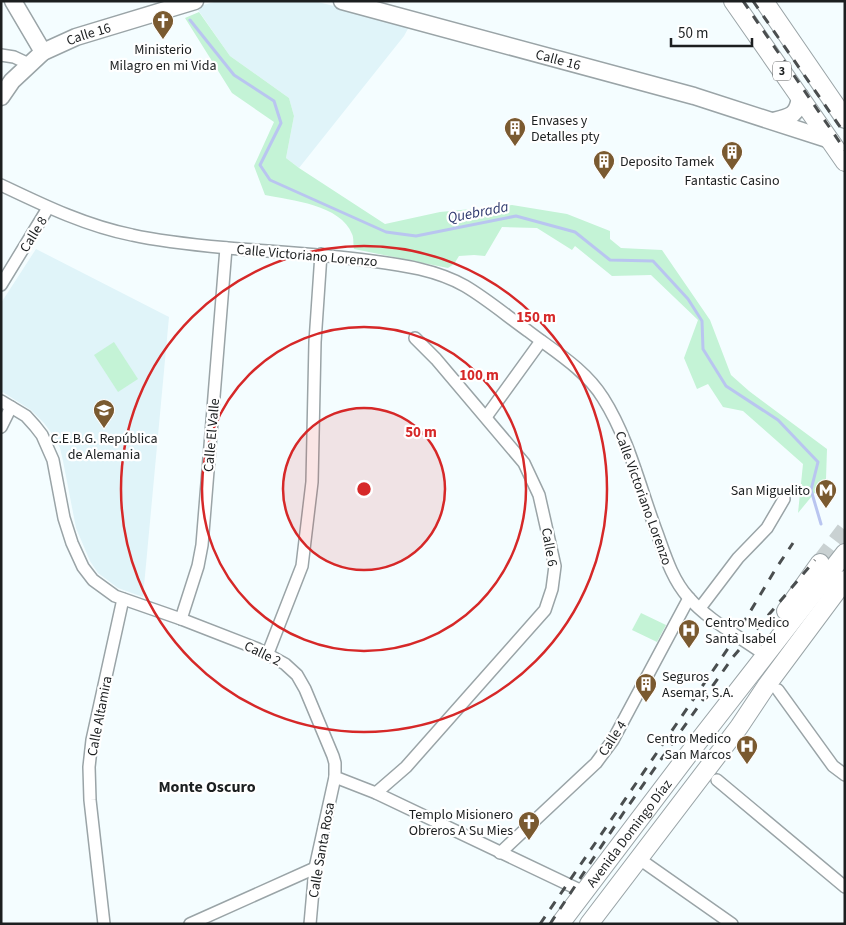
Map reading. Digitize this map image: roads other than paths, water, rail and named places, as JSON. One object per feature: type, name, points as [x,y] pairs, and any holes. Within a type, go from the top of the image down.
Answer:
[{"type":"main road","points":[[13,1],[43,52]]},
{"type":"main road","name":"Calle 16","points":[[1,97],[12,82],[43,52],[76,37],[194,1]]},
{"type":"main road","name":"Calle 16","points":[[342,1],[694,96],[830,140]]},
{"type":"main road","name":"3","points":[[733,1],[845,162]]},
{"type":"main road","name":"3","points":[[764,1],[845,119]]},
{"type":"main road","points":[[773,121],[794,114],[799,104],[800,96]]},
{"type":"main road","name":"Avenida Domingo Díaz","points":[[560,924],[845,553]]},
{"type":"main road","points":[[722,712],[727,695],[734,682],[820,563]]},
{"type":"main road","name":"Avenida Domingo Díaz","points":[[589,924],[740,726],[766,685],[845,580]]},
{"type":"main road","points":[[740,726],[778,690],[845,598]]},
{"type":"street","points":[[1,55],[14,57],[29,64]]},
{"type":"street","name":"Calle Victoriano Lorenzo","points":[[1,185],[48,208],[131,235],[226,248],[321,254],[394,264],[421,269],[443,276],[464,286],[576,367],[592,383],[603,398],[630,455],[666,560],[674,576],[689,598],[700,608],[758,650]]},
{"type":"street","name":"Calle 8","points":[[1,285],[48,208]]},
{"type":"street","name":"Calle El Valle","points":[[181,619],[198,566],[202,545],[226,248]]},
{"type":"street","points":[[268,653],[302,566],[312,482],[315,342],[321,254]]},
{"type":"street","name":"Calle 6","points":[[376,793],[406,767],[545,610],[552,589],[555,566],[539,495],[524,463],[486,417],[415,338]]},
{"type":"street","points":[[486,417],[541,341]]},
{"type":"street","points":[[1,428],[6,404]]},
{"type":"street","name":"Calle 2","points":[[6,404],[26,416],[35,426],[50,450],[68,530],[83,567],[93,580],[104,589],[123,599],[268,653],[285,664],[297,675],[305,689],[333,756],[335,777]]},
{"type":"street","points":[[700,608],[738,558],[767,528],[784,499]]},
{"type":"street","name":"Calle 4","points":[[500,853],[596,763],[613,740],[689,598]]},
{"type":"street","name":"Calle Altamira","points":[[104,924],[90,800],[89,767],[92,740],[123,599]]},
{"type":"street","points":[[778,690],[833,766],[845,776]]},
{"type":"street","points":[[335,777],[376,793],[584,892]]},
{"type":"street","name":"Calle Santa Rosa","points":[[310,924],[315,868],[335,777]]},
{"type":"street","points":[[717,780],[845,887]]},
{"type":"street","points":[[638,858],[732,924]]},
{"type":"street","points":[[190,924],[315,868]]},
{"type":"waterway","name":"Quebrada","points":[[190,20],[234,75],[274,101],[281,123],[260,165],[270,180],[386,232],[416,236],[516,216],[575,232],[610,260],[653,261],[688,299],[702,321],[703,349],[726,386],[778,420],[818,462],[811,490],[821,524]]},
{"type":"tunnel","points":[[820,563],[845,530]]},
{"type":"railway","points":[[743,1],[845,150]]},
{"type":"railway","points":[[753,1],[845,134]]},
{"type":"railway","points":[[540,924],[729,647],[793,543]]},
{"type":"railway","points":[[550,924],[624,812],[733,657],[815,560]]},
{"type":"place","name":"Ministerio Milagro en mi Vida","points":[[163,40]]},
{"type":"place","name":"Envases y Detalles pty","points":[[515,147]]},
{"type":"place","name":"Fantastic Casino","points":[[732,171]]},
{"type":"place","name":"Deposito Tamek","points":[[604,180]]},
{"type":"place","name":"C.E.B.G. República de Alemania","points":[[104,429]]},
{"type":"place","name":"San Miguelito","points":[[826,509]]},
{"type":"place","name":"Centro Medico Santa Isabel","points":[[689,649]]},
{"type":"place","name":"Seguros Asemar, S.A.","points":[[646,703]]},
{"type":"place","name":"Centro Medico San Marcos","points":[[747,765]]},
{"type":"place","name":"Templo Misionero Obreros A Su Mies","points":[[529,841]]},
{"type":"district","name":"Monte Oscuro","points":[[207,786]]}]
